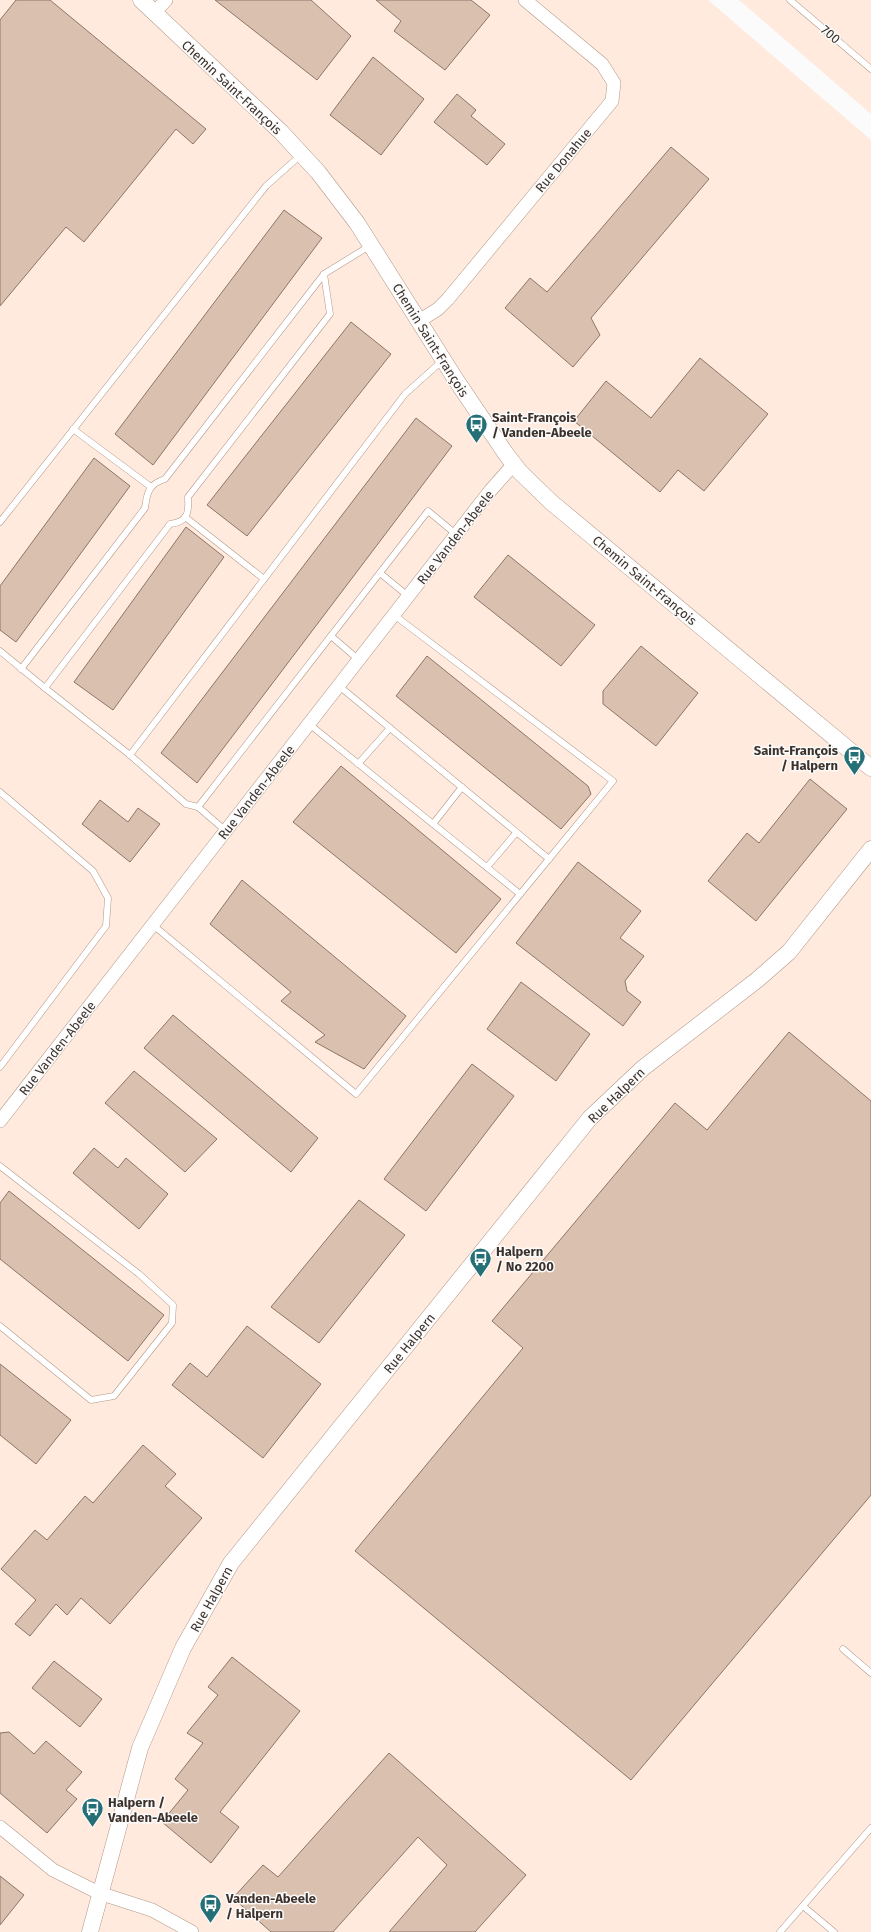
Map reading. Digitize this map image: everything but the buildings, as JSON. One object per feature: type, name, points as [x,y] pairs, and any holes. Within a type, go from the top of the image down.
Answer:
[{"type":"street","name":"Chemin Saint-François","points":[[141,0],[302,154],[346,206],[513,465],[551,502],[871,768]]},
{"type":"street","points":[[154,12],[166,0]]},
{"type":"street","name":"Rue Donahue","points":[[419,321],[438,309],[448,299],[612,101],[614,84],[602,64],[525,0]]},
{"type":"street","name":"Rue Vanden-Abeele","points":[[1,1118],[408,596],[500,479],[513,465]]},
{"type":"street","name":"Rue Halpern","points":[[90,1932],[99,1893],[140,1748],[183,1648],[231,1563],[590,1118],[643,1068],[757,980],[789,952],[871,849]]},
{"type":"street","points":[[0,1827],[53,1870],[99,1893],[152,1910],[192,1932]]},
{"type":"lane","name":"700","points":[[790,0],[871,69]]},
{"type":"lane","points":[[0,522],[266,186],[302,154]]},
{"type":"lane","points":[[21,669],[145,508],[147,496],[151,488],[156,482],[165,479],[324,274],[371,245]]},
{"type":"lane","points":[[45,688],[170,524],[178,523],[185,517],[188,506],[188,497],[330,314],[324,274]]},
{"type":"lane","points":[[130,755],[405,394],[444,360]]},
{"type":"lane","points":[[73,429],[151,488]]},
{"type":"lane","points":[[198,807],[428,512],[457,535]]},
{"type":"lane","points":[[185,517],[264,579]]},
{"type":"lane","points":[[380,573],[408,596]]},
{"type":"lane","points":[[153,924],[356,1094],[613,781],[394,615]]},
{"type":"lane","points":[[331,636],[359,660]]},
{"type":"lane","points":[[0,651],[130,755],[186,804],[198,807],[226,831]]},
{"type":"lane","points":[[339,686],[549,859]]},
{"type":"lane","points":[[309,724],[520,894]]},
{"type":"lane","points":[[358,764],[390,728]]},
{"type":"lane","points":[[433,824],[462,787]]},
{"type":"lane","points":[[0,792],[93,871],[108,898],[106,926],[0,1067]]},
{"type":"lane","points":[[486,867],[516,832]]},
{"type":"lane","points":[[0,1166],[139,1274],[173,1305],[172,1323],[114,1396],[91,1400],[0,1326]]},
{"type":"lane","points":[[843,1649],[871,1673]]},
{"type":"lane","points":[[780,1932],[871,1828]]},
{"type":"lane","points":[[803,1906],[834,1932]]},
{"type":"shaded area","points":[[0,0],[708,0],[871,140],[871,1932],[0,1932]]},
{"type":"shaded area","points":[[739,0],[871,0],[871,114]]},
{"type":"place","name":"Saint-François / Vanden-Abeele","points":[[476,444]]},
{"type":"place","name":"Saint-François / Halpern","points":[[854,776]]},
{"type":"place","name":"Halpern / No 2200","points":[[481,1278]]},
{"type":"place","name":"Halpern / Vanden-Abeele","points":[[93,1828]]},
{"type":"place","name":"Vanden-Abeele / Halpern","points":[[211,1924]]}]
